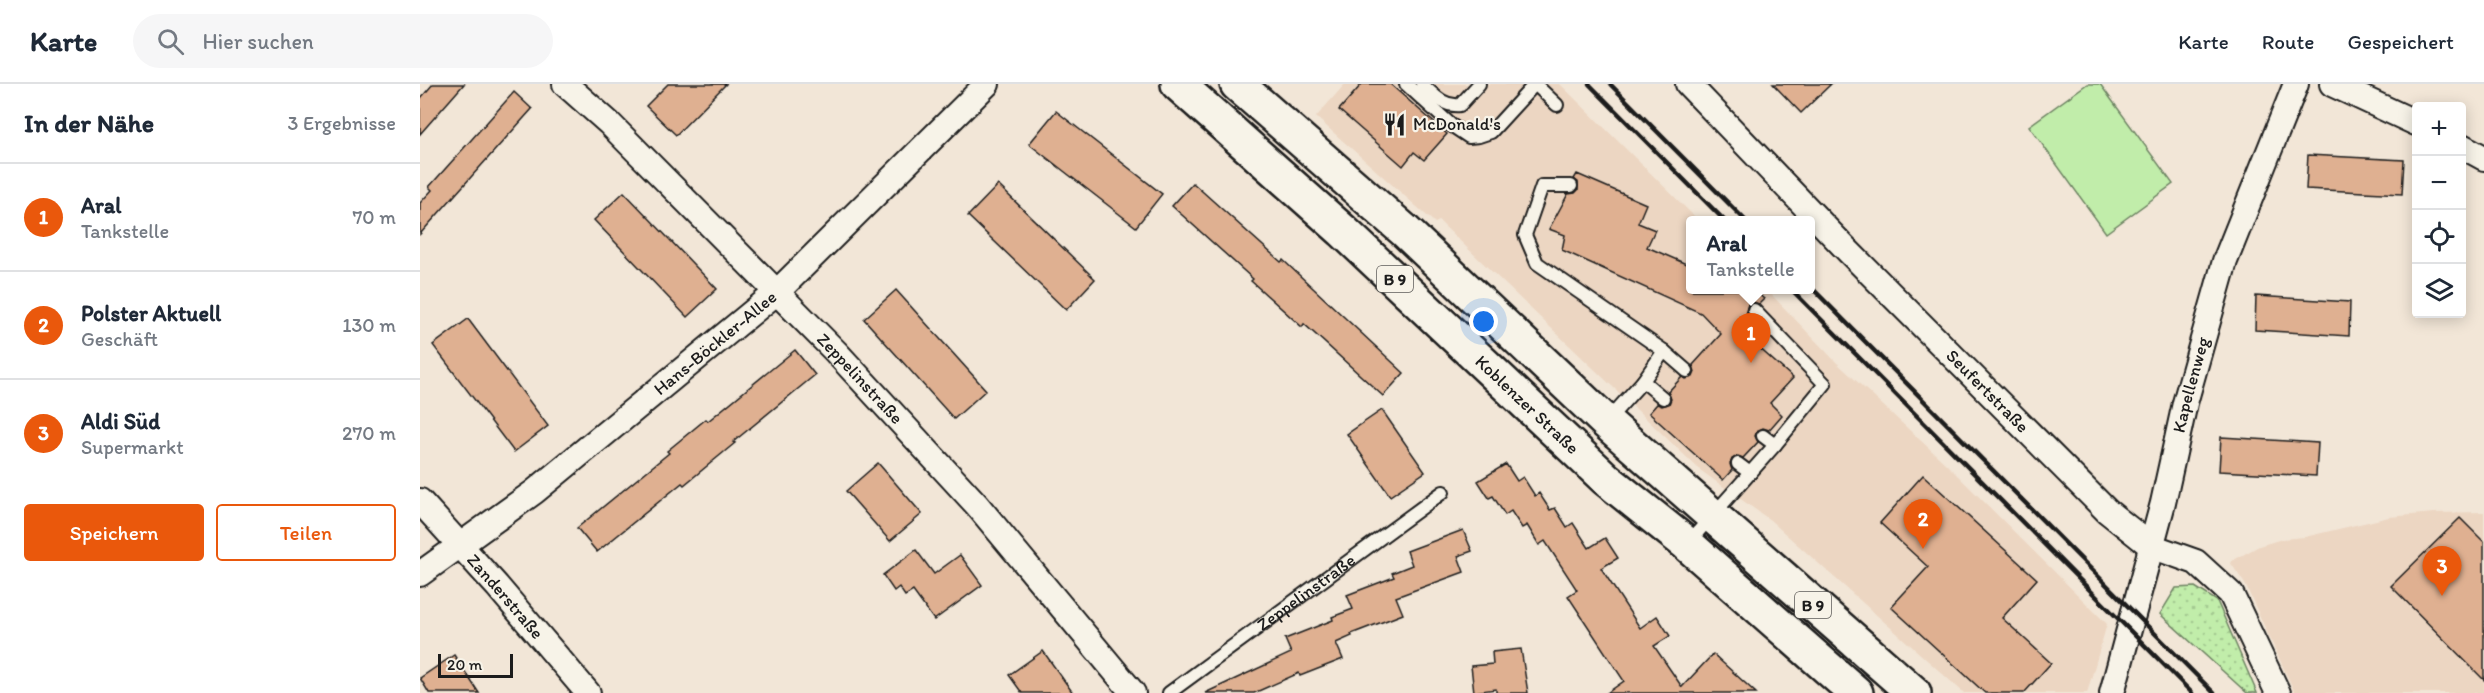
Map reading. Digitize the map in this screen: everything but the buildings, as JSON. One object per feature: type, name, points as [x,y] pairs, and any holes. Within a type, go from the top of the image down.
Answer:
[{"type":"main road","name":"Koblenzer Straße","points":[[1178,84],[1344,231],[1606,479],[1687,544],[1856,693]]},
{"type":"main road","name":"B 9","points":[[1238,84],[1405,231],[1606,422],[1914,693]]},
{"type":"street","name":"Zeppelinstraße","points":[[565,84],[609,123],[777,292],[977,505],[1133,693]]},
{"type":"street","name":"Hans-Böckler-Allee","points":[[420,574],[534,492],[777,292],[987,84]]},
{"type":"street","name":"Seufertstraße","points":[[1688,84],[1814,216]]},
{"type":"street","name":"Kapellenweg","points":[[2112,693],[2163,503],[2185,403],[2225,261],[2296,84]]},
{"type":"street","points":[[2332,84],[2412,121]]},
{"type":"street","points":[[2466,148],[2484,158]]},
{"type":"street","name":"Seufertstraße","points":[[1815,217],[2107,511],[2151,546],[2196,562],[2231,594],[2278,693]]},
{"type":"street","name":"Zanderstraße","points":[[420,501],[461,545],[588,693]]},
{"type":"lane","points":[[1406,84],[1451,125],[1469,137],[1491,132],[1535,84],[1557,105]]},
{"type":"lane","points":[[1422,84],[1441,101],[1453,106],[1460,105],[1479,84]]},
{"type":"lane","points":[[1571,186],[1542,186],[1525,235],[1537,263],[1664,351],[1687,371]]},
{"type":"lane","points":[[1687,544],[1775,445],[1824,384],[1754,310]]},
{"type":"lane","points":[[1606,422],[1643,381],[1664,351]]},
{"type":"lane","points":[[1643,381],[1663,398]]},
{"type":"lane","points":[[1763,436],[1775,445]]},
{"type":"lane","points":[[1738,464],[1750,473]]},
{"type":"lane","name":"Zeppelinstraße","points":[[1169,693],[1443,492]]},
{"type":"shaded area","points":[[1345,84],[1560,84],[1694,216],[1686,216],[1686,294],[1771,294],[1836,362],[1946,464],[2107,624],[2087,693],[1964,693],[1770,520],[1700,470],[1439,221],[1435,223],[1316,117]]},
{"type":"shaded area","points":[[2484,512],[2484,693],[2295,693],[2245,584],[2230,562],[2259,546],[2282,539],[2305,537],[2389,517]]},
{"type":"green space","points":[[2087,84],[2100,84],[2173,184],[2106,233],[2029,126]]},
{"type":"green space","points":[[2195,587],[2217,601],[2257,693],[2247,693],[2160,614],[2176,588]]},
{"type":"railway","points":[[1589,84],[1720,216]]},
{"type":"railway","points":[[1610,84],[1741,216]]},
{"type":"railway","points":[[1815,291],[2214,693]]},
{"type":"railway","points":[[1796,294],[2192,693]]},
{"type":"place","name":"McDonald's","points":[[1395,124]]},
{"type":"place","name":"Aral","points":[[1751,363]]},
{"type":"place","name":"Polster Aktuell","points":[[1923,549]]},
{"type":"place","name":"Aldi Süd","points":[[2442,596]]}]
